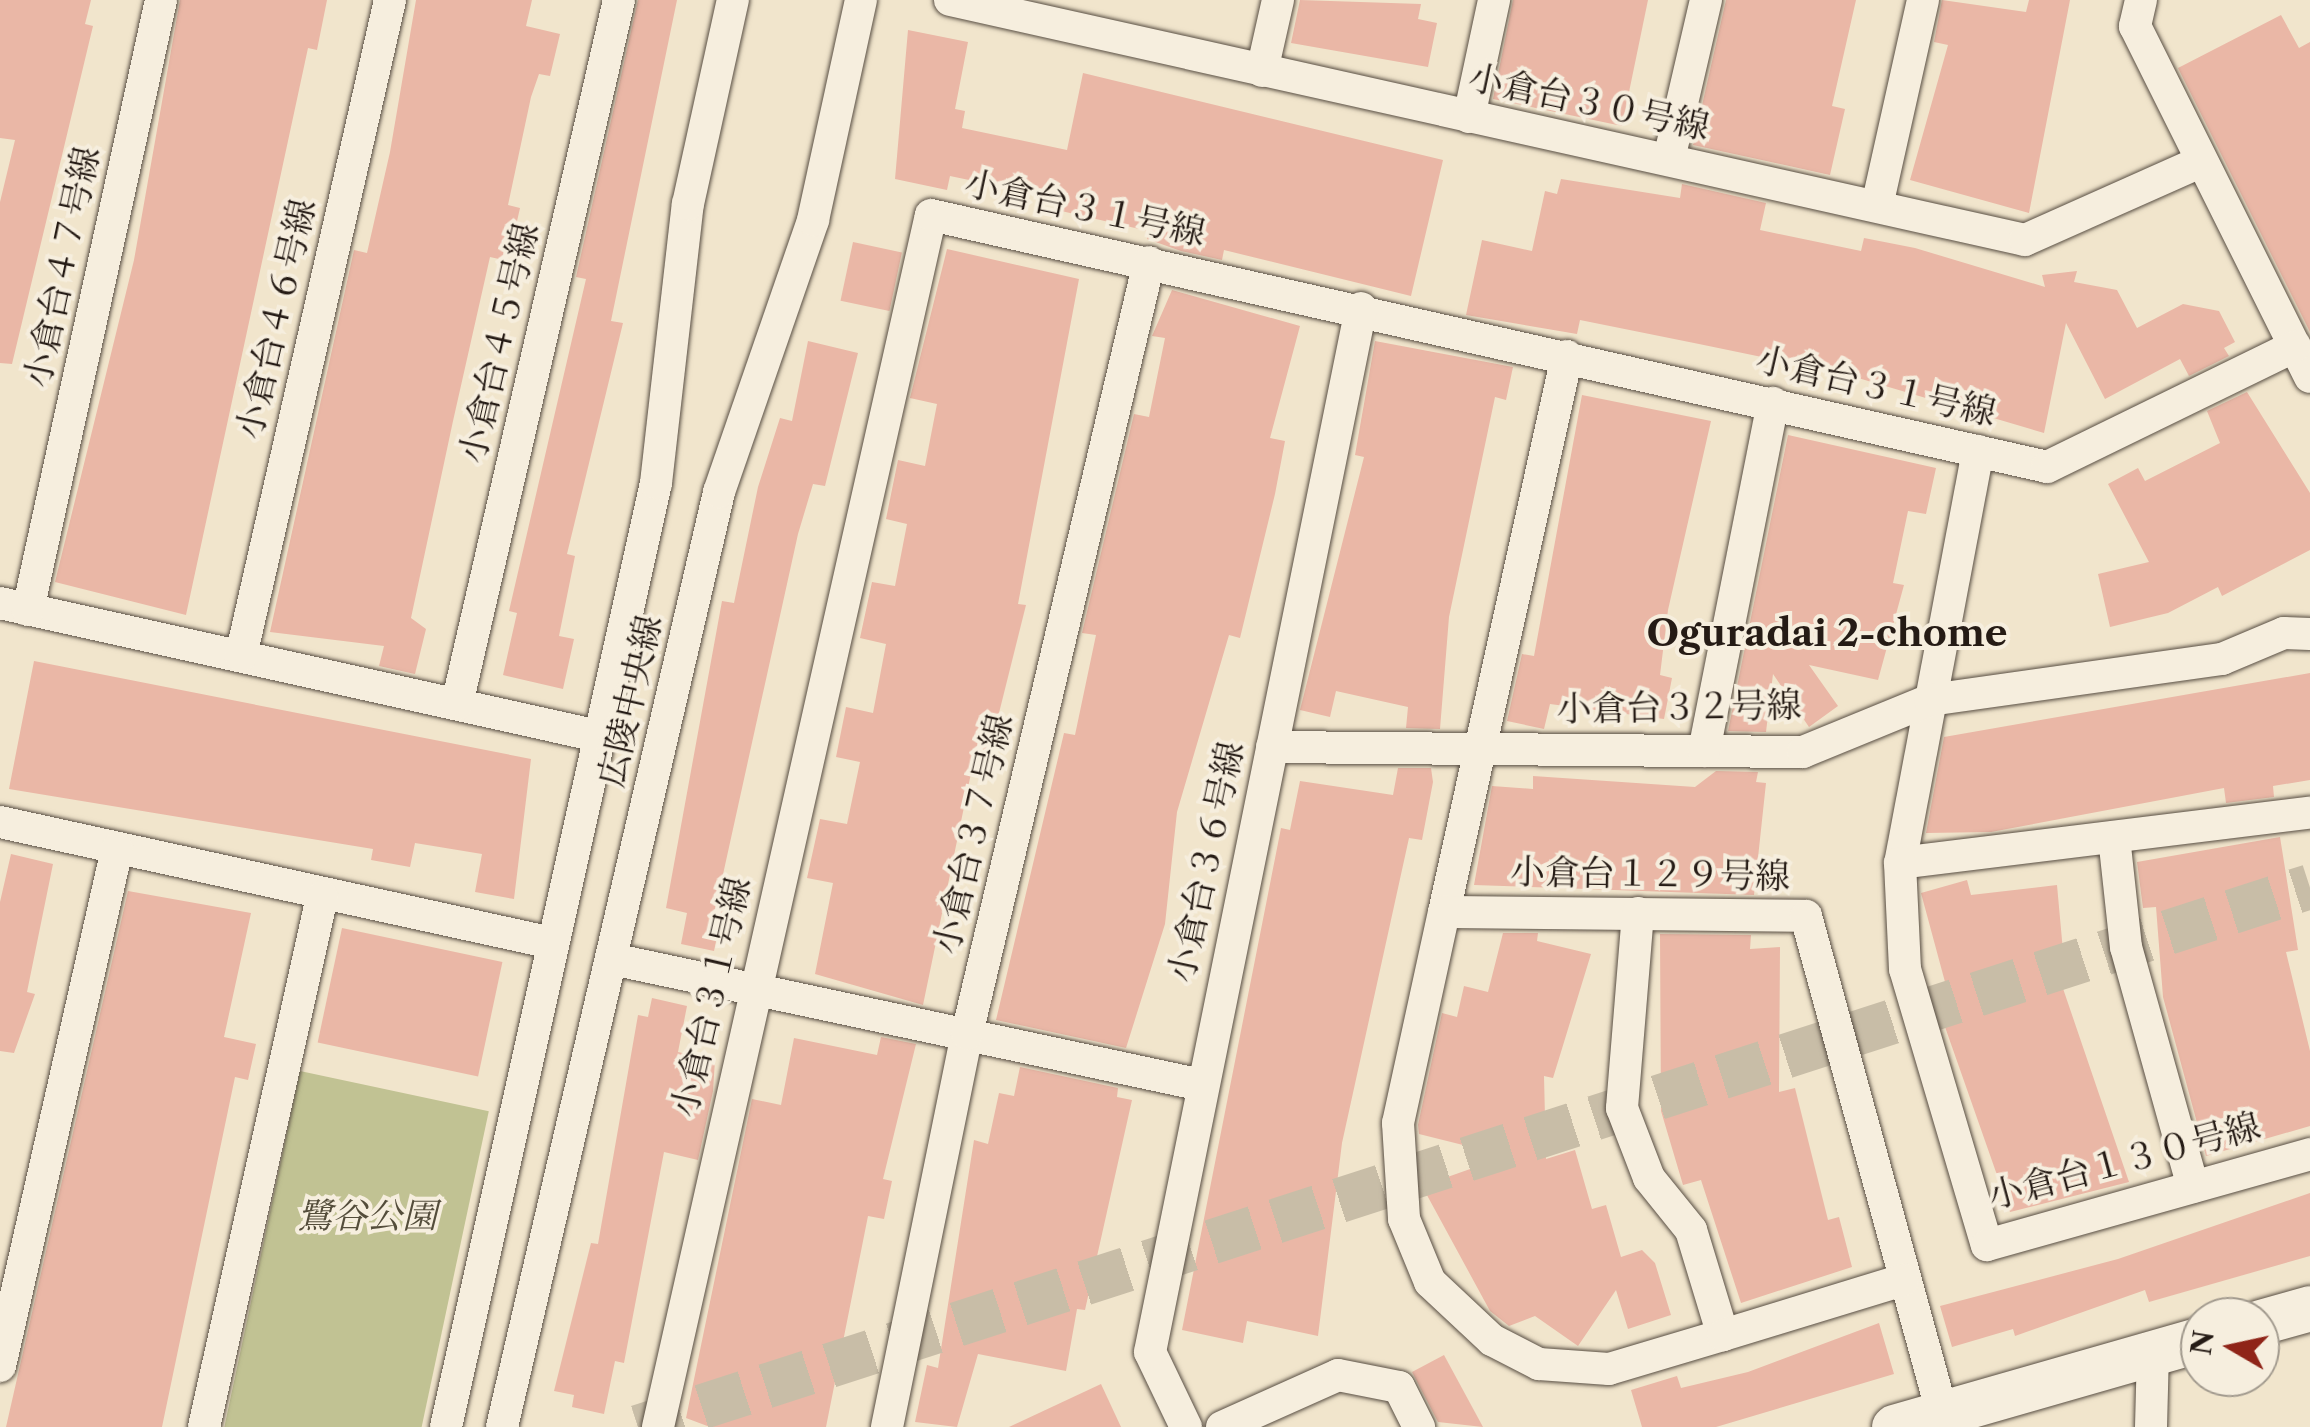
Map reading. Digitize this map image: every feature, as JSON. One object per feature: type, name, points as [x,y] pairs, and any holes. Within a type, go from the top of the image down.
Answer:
[{"type":"street","name":"小倉台４７号線","points":[[14,606],[162,0]]},
{"type":"street","name":"小倉台４６号線","points":[[241,656],[390,0]]},
{"type":"street","name":"小倉台４５号線","points":[[456,704],[620,0]]},
{"type":"street","name":"広陵中央線","points":[[446,1427],[656,483],[688,204],[733,0]]},
{"type":"street","name":"広陵中央線","points":[[502,1427],[719,492],[813,220],[860,0]]},
{"type":"street","name":"小倉台３０号線","points":[[950,0],[1054,12],[1262,70],[2025,240],[2200,162]]},
{"type":"street","points":[[1262,70],[1278,0]]},
{"type":"street","points":[[1468,117],[1494,0]]},
{"type":"street","points":[[1669,159],[1706,0]]},
{"type":"street","points":[[1876,206],[1923,0]]},
{"type":"street","points":[[2141,0],[2136,26],[2200,162],[2310,377]]},
{"type":"street","name":"小倉台３１号線","points":[[658,1427],[754,987],[931,215],[1361,308],[2047,467],[2295,346]]},
{"type":"street","name":"小倉台３７号線","points":[[887,1427],[967,1034],[1149,262]]},
{"type":"street","name":"小倉台３６号線","points":[[1186,1427],[1150,1352],[1197,1084],[1272,747],[1361,308]]},
{"type":"street","name":"小倉台１２９号線","points":[[1566,356],[1444,912],[1806,916],[1946,1420]]},
{"type":"street","points":[[1704,751],[1773,404]]},
{"type":"street","points":[[1978,451],[1900,864],[2310,813]]},
{"type":"street","points":[[14,606],[598,736]]},
{"type":"street","name":"小倉台３２号線","points":[[1272,747],[1802,752],[1930,700],[2222,659],[2284,633],[2310,634]]},
{"type":"street","points":[[0,822],[322,897],[552,943]]},
{"type":"street","points":[[2114,837],[2126,947],[2192,1187]]},
{"type":"street","points":[[0,1366],[117,849]]},
{"type":"street","name":"小倉台１３０号線","points":[[1900,864],[1906,969],[1987,1245],[2310,1154]]},
{"type":"street","points":[[204,1427],[322,897]]},
{"type":"street","points":[[1444,912],[1398,1122],[1404,1219],[1430,1282],[1492,1340],[1539,1364],[1609,1370],[1904,1280]]},
{"type":"street","points":[[1638,914],[1622,1108],[1649,1178],[1691,1230],[1723,1335]]},
{"type":"street","points":[[612,959],[1197,1084]]},
{"type":"street","points":[[2280,1316],[2310,1308]]},
{"type":"street","points":[[1894,1427],[1946,1420],[2180,1345]]},
{"type":"street","points":[[2151,1427],[2153,1353]]},
{"type":"street","points":[[1222,1427],[1338,1375],[1399,1386],[1419,1427]]},
{"type":"green space","name":"鷺谷公園","points":[[300,1071],[489,1111],[422,1427],[224,1427]]},
{"type":"building","points":[[0,0],[91,0],[85,24],[93,26],[12,364],[0,363],[0,202],[15,140],[0,138]]},
{"type":"building","points":[[180,0],[327,0],[317,50],[308,48],[186,615],[55,582],[134,260]]},
{"type":"building","points":[[416,0],[532,0],[526,26],[560,34],[550,76],[539,74],[531,97],[508,205],[520,208],[508,261],[490,257],[411,618],[426,629],[415,674],[379,666],[384,646],[270,632],[354,250],[367,253],[390,152]]},
{"type":"building","points":[[638,0],[677,0],[611,321],[623,323],[567,554],[575,556],[559,636],[574,639],[563,689],[503,675],[517,613],[509,611],[586,279],[576,277]]},
{"type":"building","points":[[1300,0],[1421,4],[1418,19],[1437,23],[1428,67],[1291,43]]},
{"type":"building","points":[[1513,0],[1648,0],[1622,126],[1493,99]]},
{"type":"building","points":[[1726,0],[1856,0],[1832,106],[1845,109],[1830,175],[1693,145]]},
{"type":"building","points":[[1942,0],[2026,12],[2029,0],[2070,0],[2029,213],[1910,180],[1948,45],[1934,42]]},
{"type":"building","points":[[2281,15],[2299,48],[2310,42],[2310,332],[2178,68]]},
{"type":"building","points":[[908,30],[968,42],[955,109],[965,111],[962,128],[1067,150],[1083,73],[1443,160],[1411,296],[1224,250],[1222,260],[1181,251],[1147,239],[1148,231],[1057,210],[1059,199],[950,176],[947,190],[895,179]]},
{"type":"building","points":[[1561,179],[1680,198],[1682,184],[1766,203],[1760,230],[1861,251],[1864,238],[1915,248],[2045,287],[2042,275],[2077,271],[2074,282],[2117,290],[2137,328],[2183,304],[2219,311],[2235,342],[2224,348],[2229,356],[2189,376],[2180,359],[2105,399],[2066,323],[2044,433],[1848,375],[1699,344],[1580,320],[1577,334],[1466,315],[1482,240],[1532,251],[1545,191],[1557,194]]},
{"type":"building","points":[[853,242],[902,252],[889,311],[841,301]]},
{"type":"building","points":[[947,249],[1079,279],[1018,604],[1026,605],[988,757],[975,754],[923,1005],[815,974],[833,883],[807,878],[820,819],[847,824],[860,762],[836,757],[846,707],[873,713],[886,644],[860,638],[872,582],[895,586],[907,524],[886,519],[898,460],[925,466],[937,404],[910,398]]},
{"type":"building","points":[[1172,290],[1300,326],[1270,438],[1285,441],[1275,494],[1240,638],[1229,635],[1177,812],[1165,924],[1126,1048],[996,1020],[1064,733],[1075,735],[1096,635],[1082,633],[1134,414],[1149,417],[1165,338],[1152,336]]},
{"type":"building","points":[[808,341],[858,353],[825,486],[813,484],[798,534],[720,888],[727,889],[714,951],[681,944],[687,913],[666,908],[722,601],[734,603],[758,487],[780,418],[792,421]]},
{"type":"building","points":[[1375,341],[1513,367],[1506,400],[1495,397],[1449,617],[1440,729],[1406,728],[1408,707],[1336,691],[1330,717],[1300,710],[1364,457],[1355,455]]},
{"type":"building","points":[[2247,392],[2310,493],[2310,550],[2222,596],[2218,587],[2168,613],[2110,627],[2098,574],[2149,562],[2108,484],[2138,468],[2145,481],[2220,443],[2207,411]]},
{"type":"building","points":[[1582,395],[1711,421],[1668,610],[1660,675],[1672,678],[1664,719],[1550,704],[1544,729],[1507,721],[1522,654],[1534,656]]},
{"type":"building","points":[[1788,435],[1936,468],[1926,514],[1908,511],[1893,583],[1904,585],[1878,680],[1809,665],[1838,706],[1809,727],[1773,674],[1766,732],[1728,731]]},
{"type":"building","points":[[34,661],[531,759],[514,899],[475,892],[482,854],[415,843],[410,867],[371,860],[373,849],[9,789]]},
{"type":"building","points":[[2310,673],[2310,780],[2273,786],[2274,797],[2226,803],[2224,788],[1991,832],[1926,833],[1944,737]]},
{"type":"building","points":[[1398,768],[1431,768],[1433,782],[1422,840],[1409,838],[1342,1143],[1318,1336],[1247,1321],[1243,1343],[1182,1330],[1281,828],[1290,830],[1300,781],[1393,795]]},
{"type":"building","points":[[1716,771],[1758,772],[1756,782],[1766,783],[1754,895],[1474,885],[1492,786],[1533,789],[1533,776],[1695,787]]},
{"type":"building","points":[[2280,837],[2298,950],[2286,952],[2310,1051],[2310,1126],[2206,1156],[2163,997],[2156,907],[2143,908],[2137,862]]},
{"type":"building","points":[[11,854],[53,864],[27,992],[35,994],[14,1053],[0,1051],[0,902]]},
{"type":"building","points":[[1967,880],[1971,895],[2057,885],[2064,962],[2055,965],[2129,1182],[2010,1212],[1931,987],[1945,982],[1921,893]]},
{"type":"building","points":[[128,891],[251,913],[224,1037],[256,1044],[248,1080],[235,1077],[162,1427],[6,1427]]},
{"type":"building","points":[[342,928],[502,962],[478,1077],[318,1042]]},
{"type":"building","points":[[1503,933],[1538,933],[1537,941],[1591,954],[1553,1078],[1544,1076],[1546,1159],[1575,1150],[1592,1209],[1606,1205],[1621,1257],[1642,1250],[1655,1263],[1671,1315],[1628,1329],[1616,1290],[1578,1346],[1535,1316],[1509,1326],[1490,1311],[1422,1186],[1507,1156],[1419,1134],[1418,1125],[1442,1013],[1457,1017],[1464,986],[1488,992]]},
{"type":"building","points":[[1660,934],[1751,935],[1750,949],[1780,947],[1779,1092],[1795,1088],[1828,1220],[1839,1217],[1852,1267],[1741,1303],[1701,1180],[1683,1185],[1661,1111]]},
{"type":"building","points":[[652,998],[687,1006],[678,1052],[715,1060],[713,1091],[698,1160],[664,1152],[624,1363],[615,1361],[604,1414],[572,1407],[574,1395],[554,1391],[591,1243],[598,1244],[638,1015],[648,1017]]},
{"type":"building","points":[[881,1037],[916,1044],[883,1179],[892,1181],[884,1219],[868,1216],[826,1427],[710,1427],[686,1418],[752,1099],[781,1105],[794,1038],[877,1055]]},
{"type":"building","points":[[1020,1067],[1118,1088],[1117,1097],[1132,1100],[1085,1310],[1077,1309],[1066,1371],[978,1354],[957,1427],[915,1422],[927,1365],[938,1368],[974,1140],[988,1144],[999,1093],[1014,1096]]},
{"type":"building","points":[[2310,1193],[2310,1256],[2149,1302],[2145,1290],[2015,1336],[2013,1329],[1952,1347],[1940,1306],[2118,1259]]},
{"type":"building","points":[[1879,1323],[1894,1374],[1716,1427],[1642,1427],[1631,1390],[1677,1376],[1681,1388],[1748,1372]]},
{"type":"building","points":[[1444,1355],[1483,1427],[1438,1422],[1412,1372]]},
{"type":"building","points":[[1101,1384],[1121,1427],[1009,1427]]},
{"type":"tunnel","points":[[638,1427],[2310,886]]},
{"type":"district","name":"Oguradai 2-chome","points":[[1827,633]]}]
